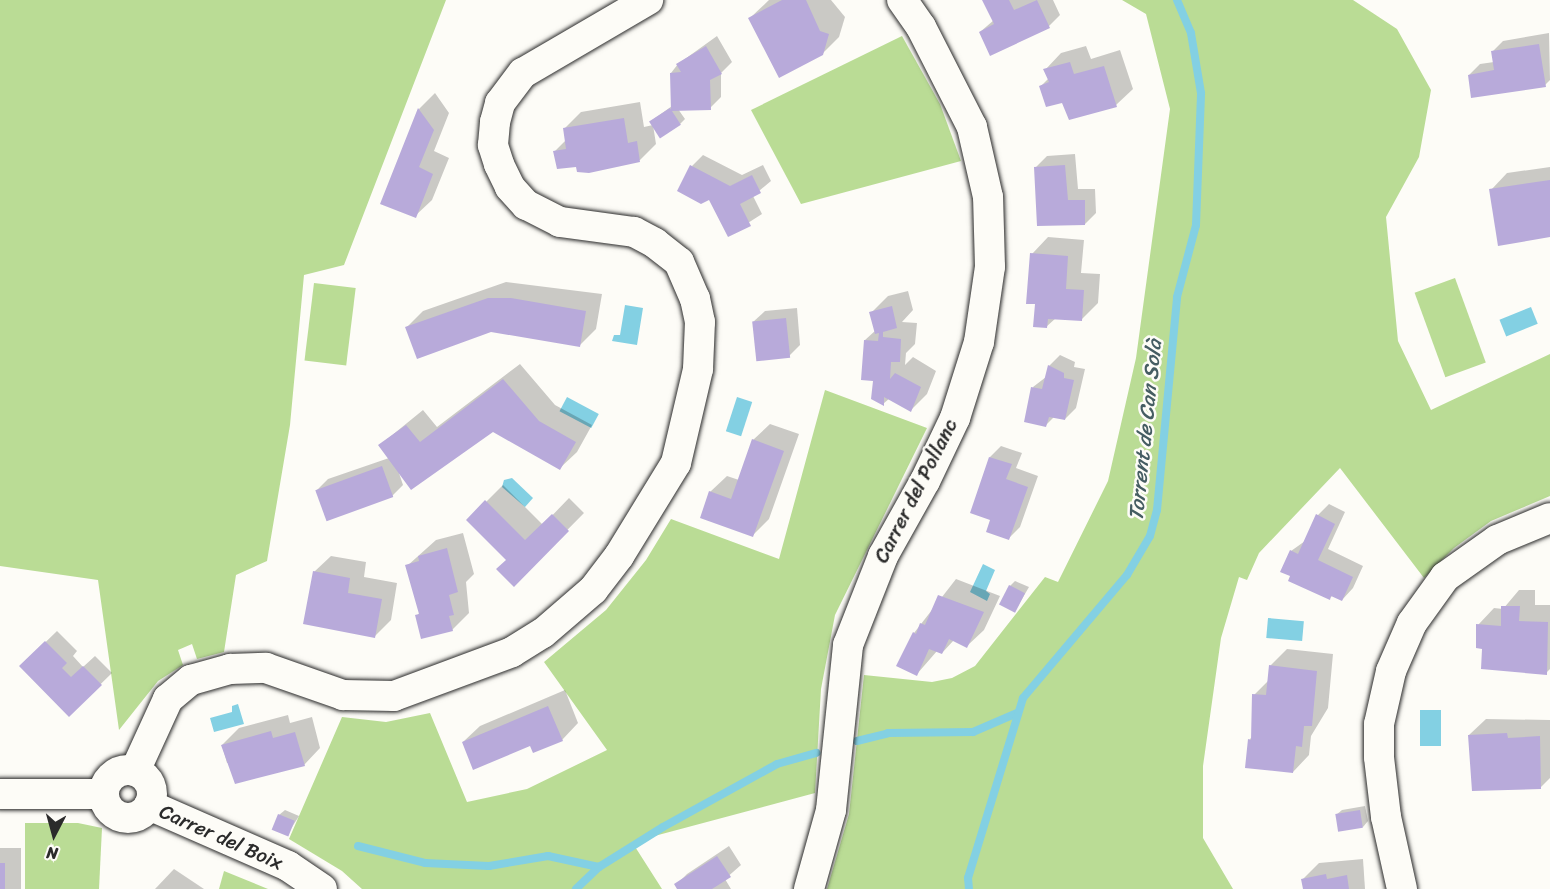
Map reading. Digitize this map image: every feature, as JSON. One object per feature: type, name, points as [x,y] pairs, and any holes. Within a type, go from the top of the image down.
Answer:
[{"type":"street","points":[[135,771],[168,699],[191,680],[230,669],[266,668],[343,695],[369,699],[394,696],[435,684],[512,652],[543,633],[593,590],[636,532],[676,463],[698,369],[700,322],[686,274],[672,254],[634,232],[560,222],[526,205],[510,187],[493,145],[500,103],[523,73],[648,0]]},
{"type":"street","name":"Carrer del Pollanc","points":[[808,889],[831,810],[848,645],[883,556],[925,481],[955,418],[979,342],[990,267],[988,197],[972,127],[921,27],[902,0]]},
{"type":"street","points":[[1402,889],[1386,817],[1379,757],[1378,724],[1391,671],[1412,623],[1445,577],[1497,540],[1550,518]]},
{"type":"street","points":[[135,771],[151,788],[149,805],[137,816],[121,817],[109,808],[104,794],[113,775],[135,771]]},
{"type":"street","points":[[0,794],[104,794]]},
{"type":"street","name":"Carrer del Boix","points":[[149,805],[288,866],[322,889]]},
{"type":"green space","points":[[0,0],[446,0],[344,265],[304,275],[290,425],[267,561],[236,575],[224,652],[197,659],[192,644],[178,650],[183,665],[158,681],[119,730],[98,580],[0,566]]},
{"type":"green space","points":[[1122,0],[1353,0],[1397,29],[1431,90],[1419,157],[1386,217],[1398,341],[1431,410],[1550,354],[1550,496],[1491,521],[1454,548],[1424,578],[1340,468],[1259,553],[1247,580],[1239,577],[1221,638],[1203,766],[1203,838],[1233,889],[827,889],[849,814],[864,675],[932,682],[952,678],[975,666],[1045,577],[1058,582],[1108,481],[1136,358],[1170,109],[1146,14]]},
{"type":"green space","points":[[902,36],[940,104],[961,161],[801,204],[751,110]]},
{"type":"green space","points":[[1455,278],[1486,363],[1445,377],[1415,293]]},
{"type":"green space","points":[[314,283],[356,288],[346,366],[304,360]]},
{"type":"green space","points":[[825,390],[927,428],[835,615],[821,689],[815,793],[632,842],[662,889],[362,889],[342,871],[289,839],[342,717],[386,722],[430,713],[467,802],[527,789],[607,750],[544,662],[606,610],[646,560],[671,519],[779,559]]},
{"type":"green space","points":[[25,823],[78,823],[102,828],[99,889],[25,889]]},
{"type":"green space","points":[[224,871],[268,889],[219,889]]},
{"type":"water","points":[[625,305],[643,308],[637,345],[612,341],[614,335],[620,335]]},
{"type":"water","points":[[1531,307],[1538,324],[1506,336],[1499,320]]},
{"type":"water","points":[[567,397],[599,414],[591,428],[559,411]]},
{"type":"water","points":[[737,397],[752,402],[741,436],[726,431]]},
{"type":"water","points":[[512,478],[533,498],[525,507],[502,487],[504,480]]},
{"type":"water","points":[[983,564],[995,570],[986,591],[990,594],[987,601],[970,592]]},
{"type":"water","points":[[1268,618],[1304,621],[1302,641],[1266,638]]},
{"type":"water","points":[[238,704],[244,724],[214,732],[210,718],[232,712],[232,706]]},
{"type":"water","points":[[1420,710],[1441,710],[1441,746],[1420,746]]},
{"type":"building","points":[[782,0],[806,0],[820,31],[829,34],[823,55],[779,78],[748,18]]},
{"type":"building","points":[[982,0],[1009,0],[1014,10],[1037,0],[1050,28],[990,56],[979,32],[994,24]]},
{"type":"building","points":[[1539,44],[1546,87],[1471,98],[1468,75],[1494,70],[1491,51]]},
{"type":"building","points":[[706,46],[722,74],[710,80],[711,110],[671,111],[670,73],[681,72],[676,64]]},
{"type":"building","points":[[1070,62],[1074,74],[1104,66],[1117,107],[1069,120],[1062,103],[1046,107],[1039,86],[1049,82],[1043,69]]},
{"type":"building","points":[[418,108],[434,130],[419,167],[433,174],[416,218],[380,204]]},
{"type":"building","points":[[670,108],[681,125],[660,138],[649,122]]},
{"type":"building","points":[[624,118],[628,143],[637,141],[640,162],[589,173],[577,172],[576,167],[557,169],[553,151],[566,149],[563,128]]},
{"type":"building","points":[[690,165],[730,186],[752,175],[761,193],[740,204],[751,226],[728,237],[709,200],[701,204],[677,191]]},
{"type":"building","points":[[1065,165],[1068,200],[1085,200],[1085,225],[1037,226],[1034,167]]},
{"type":"building","points":[[1550,180],[1550,237],[1498,246],[1489,189]]},
{"type":"building","points":[[1030,253],[1068,256],[1066,289],[1084,290],[1082,321],[1048,319],[1047,328],[1033,327],[1035,304],[1026,304]]},
{"type":"building","points":[[488,298],[511,298],[586,311],[580,347],[491,332],[417,359],[405,327]]},
{"type":"building","points":[[892,306],[897,328],[883,332],[883,337],[901,339],[900,362],[891,362],[890,379],[895,373],[921,387],[911,412],[884,397],[884,406],[871,399],[873,381],[861,380],[864,340],[878,341],[879,333],[875,334],[869,312]]},
{"type":"building","points":[[786,318],[790,358],[756,361],[752,322]]},
{"type":"building","points":[[1048,365],[1064,373],[1064,378],[1074,380],[1065,420],[1049,417],[1046,427],[1024,422],[1031,387],[1042,389]]},
{"type":"building","points":[[503,379],[539,421],[576,442],[560,470],[493,432],[411,490],[378,445],[406,425],[420,442]]},
{"type":"building","points":[[752,439],[784,451],[753,537],[700,518],[709,491],[731,499]]},
{"type":"building","points":[[989,457],[1012,464],[1006,479],[1028,487],[1009,540],[986,532],[990,520],[970,513]]},
{"type":"building","points":[[382,466],[393,497],[327,521],[315,490]]},
{"type":"building","points":[[485,500],[525,540],[552,514],[569,531],[514,587],[496,569],[506,560],[466,520]]},
{"type":"building","points":[[1316,514],[1335,524],[1318,560],[1353,577],[1342,601],[1331,596],[1330,600],[1288,581],[1290,576],[1280,572],[1290,550],[1298,554]]},
{"type":"building","points":[[447,548],[458,592],[449,595],[454,615],[449,616],[453,631],[421,639],[415,615],[419,614],[405,565],[419,561],[418,556]]},
{"type":"building","points":[[313,571],[350,578],[348,593],[382,599],[375,638],[303,624]]},
{"type":"building","points":[[1009,585],[1025,593],[1015,613],[999,605]]},
{"type":"building","points":[[938,595],[984,612],[967,648],[949,639],[942,654],[929,649],[917,676],[896,666],[913,632],[916,634],[920,623],[925,625]]},
{"type":"building","points":[[1501,606],[1520,606],[1519,621],[1548,622],[1547,675],[1481,669],[1482,649],[1476,648],[1476,624],[1501,626]]},
{"type":"building","points":[[45,641],[67,663],[62,668],[71,677],[83,666],[102,685],[69,717],[19,666]]},
{"type":"building","points":[[1269,665],[1317,671],[1312,726],[1304,726],[1302,747],[1296,746],[1293,773],[1245,768],[1248,739],[1251,740],[1252,694],[1266,695]]},
{"type":"building","points":[[548,706],[563,741],[533,753],[530,746],[473,770],[462,742]]},
{"type":"building","points":[[271,731],[273,738],[295,732],[305,766],[235,784],[221,745]]},
{"type":"building","points":[[1507,733],[1508,738],[1540,736],[1541,789],[1472,791],[1468,735]]},
{"type":"building","points":[[1360,810],[1363,828],[1338,832],[1335,814]]},
{"type":"building","points":[[278,814],[295,821],[288,837],[272,830]]},
{"type":"building","points":[[717,856],[731,877],[712,889],[677,889],[674,884]]},
{"type":"building","points":[[0,863],[5,863],[5,889],[0,889]]},
{"type":"building","points":[[1326,874],[1327,879],[1347,875],[1349,889],[1303,889],[1301,879]]},
{"type":"waterway","name":"Torrent de Can Solà","points":[[969,889],[968,878],[1023,698],[1127,575],[1150,536],[1157,510],[1177,297],[1196,225],[1201,93],[1191,33],[1177,0]]},
{"type":"waterway","points":[[857,741],[888,733],[973,732],[1017,713]]},
{"type":"waterway","points":[[576,889],[599,867],[663,827],[777,764],[816,753]]},
{"type":"waterway","points":[[358,846],[425,863],[489,866],[548,856],[599,867]]}]
